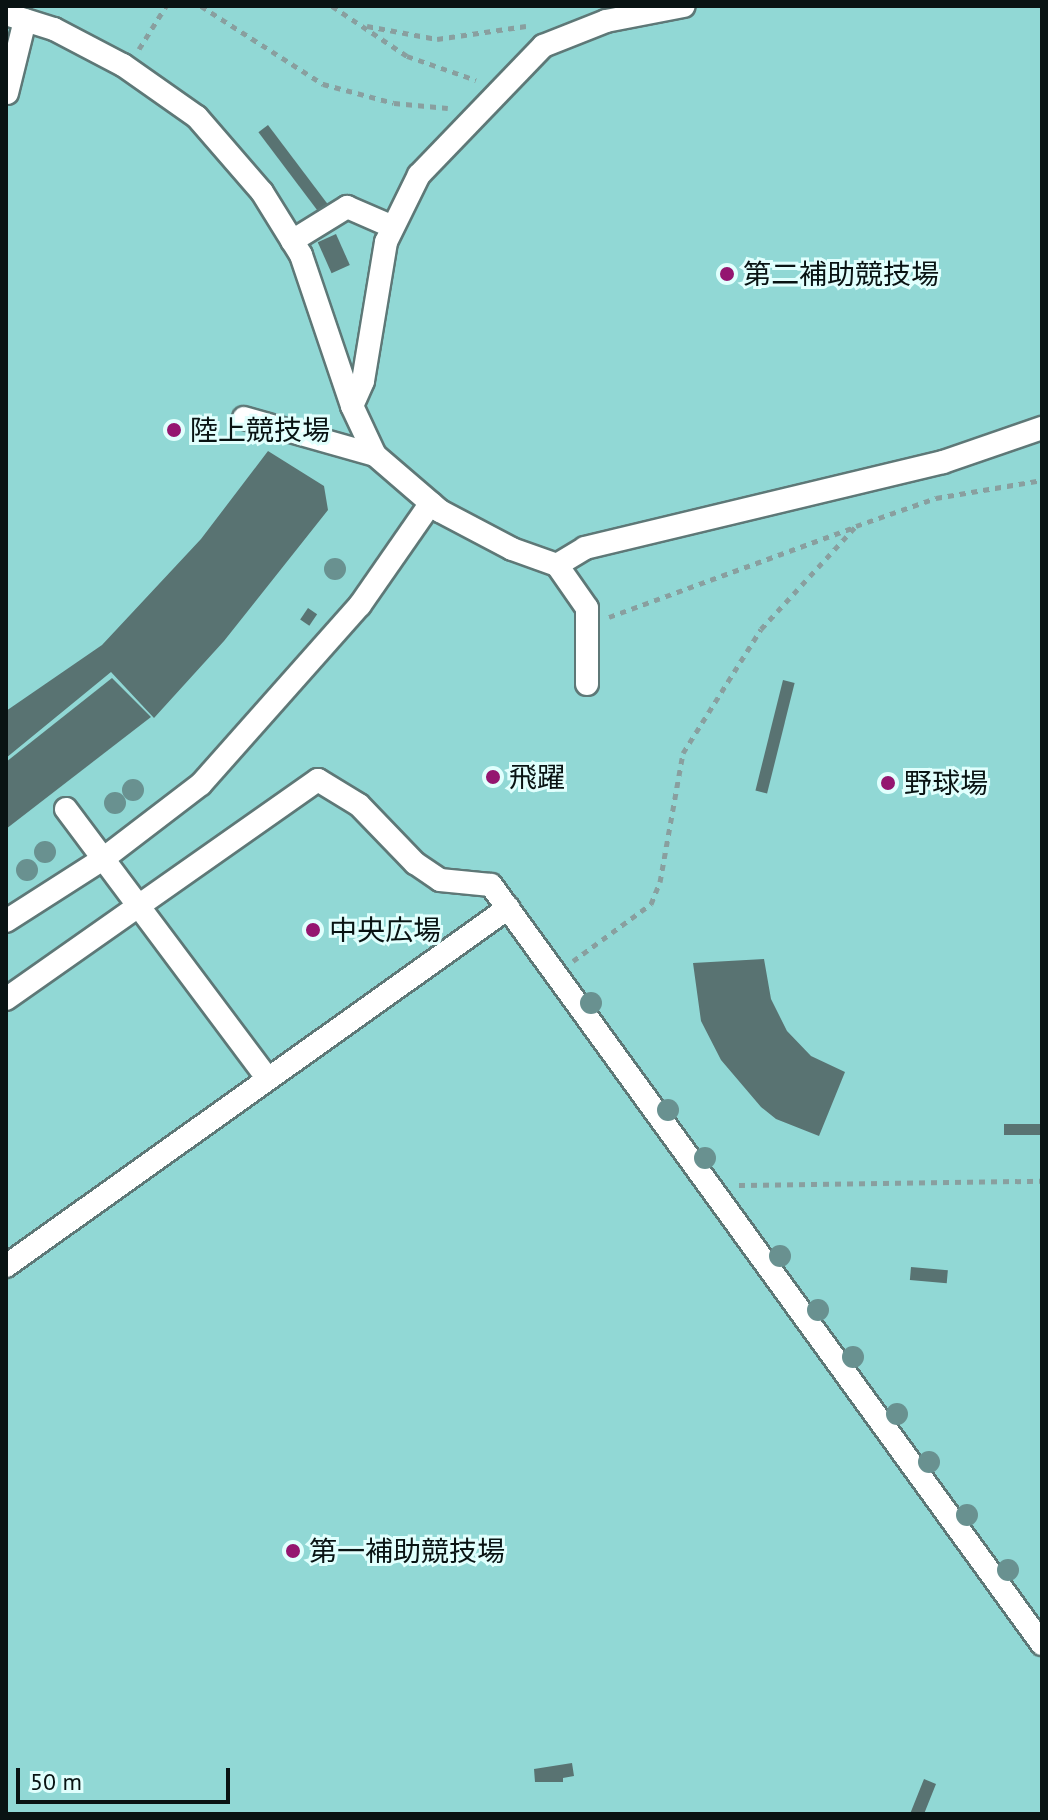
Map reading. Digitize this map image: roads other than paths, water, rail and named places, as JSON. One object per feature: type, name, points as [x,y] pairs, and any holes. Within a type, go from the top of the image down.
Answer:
[{"type":"street","points":[[352,406],[363,381],[379,270],[391,226],[419,175],[500,85],[543,46],[606,21],[684,6]]},
{"type":"street","points":[[7,93],[15,17],[127,68],[197,117],[262,192],[292,241],[352,406],[375,455],[431,503],[512,549],[557,565],[587,608],[587,684]]},
{"type":"street","points":[[292,241],[347,207],[391,226]]},
{"type":"street","points":[[244,418],[375,455]]},
{"type":"street","points":[[557,565],[585,548],[943,462],[1042,428]]},
{"type":"street","points":[[6,921],[103,859],[201,784],[278,703],[360,605],[431,503]]},
{"type":"street","points":[[6,999],[318,780],[359,805],[415,863],[440,880],[491,885],[1042,1644]]},
{"type":"street","points":[[66,809],[268,1079]]},
{"type":"street","points":[[6,1266],[508,908]]},
{"type":"place","name":"第二補助競技場","points":[[727,274]]},
{"type":"place","name":"陸上競技場","points":[[174,430]]},
{"type":"place","name":"飛躍","points":[[493,777]]},
{"type":"place","name":"野球場","points":[[888,783]]},
{"type":"place","name":"中央広場","points":[[313,930]]},
{"type":"place","name":"第一補助競技場","points":[[293,1551]]}]
